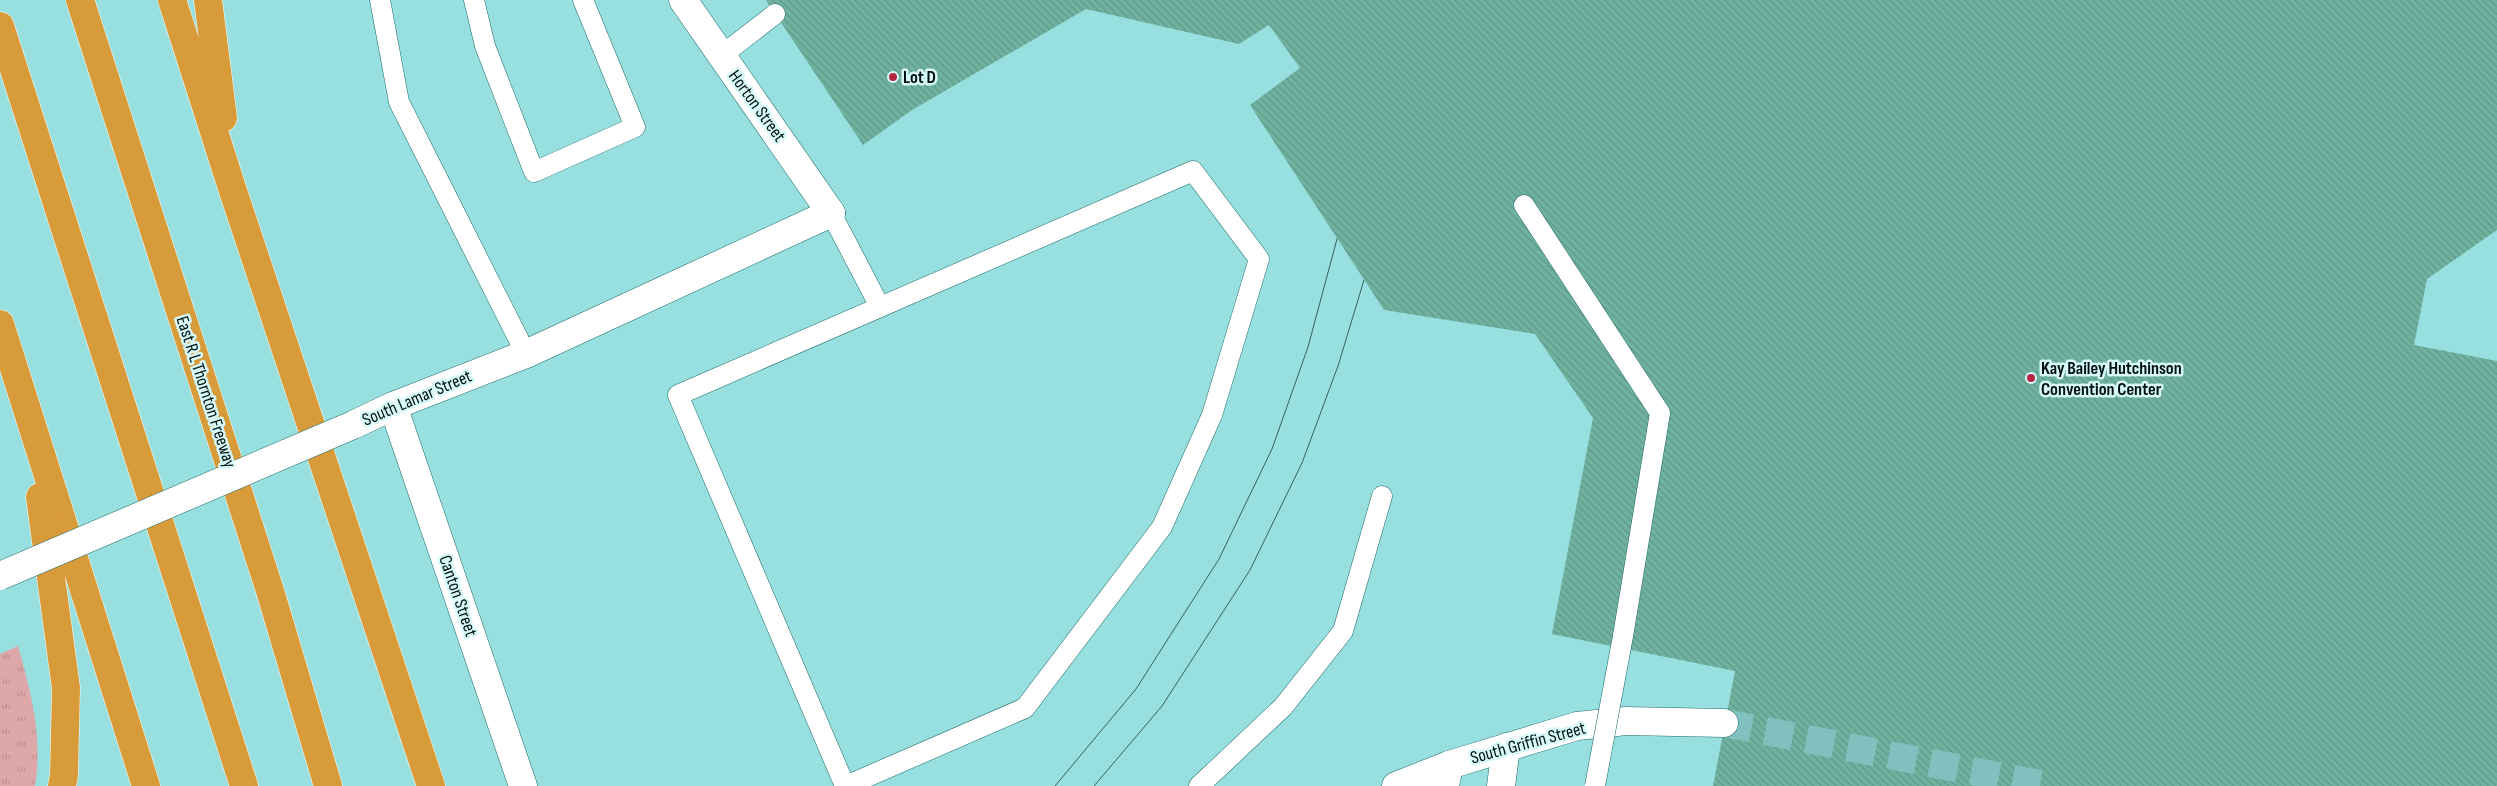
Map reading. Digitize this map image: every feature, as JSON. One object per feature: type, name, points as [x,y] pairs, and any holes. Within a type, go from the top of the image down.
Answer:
[{"type":"highway","name":"East R L Thornton Freeway","points":[[80,0],[271,594],[328,786]]},
{"type":"highway","points":[[172,0],[233,191],[431,786]]},
{"type":"highway","points":[[208,0],[233,191]]},
{"type":"highway","points":[[0,26],[244,786]]},
{"type":"highway","points":[[0,324],[146,786]]},
{"type":"highway","points":[[30,420],[66,688],[64,775],[62,786]]},
{"type":"main road","name":"Horton Street","points":[[682,0],[831,213]]},
{"type":"main road","name":"South Lamar Street","points":[[0,576],[353,425],[393,406],[526,354],[831,213]]},
{"type":"main road","name":"Canton Street","points":[[393,406],[523,786]]},
{"type":"main road","name":"South Griffin Street","points":[[1396,786],[1447,775],[1506,747],[1587,725],[1626,721],[1724,723]]},
{"type":"main road","points":[[1501,786],[1506,747]]},
{"type":"lane","points":[[380,0],[399,102],[526,354]]},
{"type":"lane","points":[[474,0],[484,46],[534,172],[635,127],[583,0]]},
{"type":"lane","points":[[720,56],[775,14]]},
{"type":"lane","points":[[1193,171],[1258,260],[1212,415],[1162,527],[1025,708],[845,786],[678,395],[880,307],[1193,171]]},
{"type":"lane","points":[[1524,205],[1660,413],[1623,636],[1595,786]]},
{"type":"lane","points":[[831,213],[880,307]]},
{"type":"lane","points":[[1199,786],[1283,707],[1343,631],[1382,496]]},
{"type":"green space","points":[[18,646],[31,698],[37,733],[38,750],[35,786],[0,786],[0,654]]},
{"type":"building","name":"Kay Bailey Hutchinson Convention Center","points":[[766,0],[2497,0],[2497,230],[2427,279],[2414,345],[2497,361],[2497,786],[1713,786],[1735,671],[1552,634],[1593,418],[1535,334],[1384,310],[1250,105],[1300,68],[1269,25],[1239,44],[1086,9],[912,110],[863,145]]},
{"type":"tunnel","points":[[1724,723],[2050,786]]},
{"type":"tram line","points":[[1055,786],[1136,689],[1219,559],[1272,449],[1308,347],[1337,239]]},
{"type":"tram line","points":[[1094,786],[1162,706],[1250,570],[1302,463],[1338,366],[1364,280]]},
{"type":"place","name":"Lot D","points":[[893,77]]},
{"type":"place","name":"Kay Bailey Hutchinson Convention Center","points":[[2031,378]]}]
